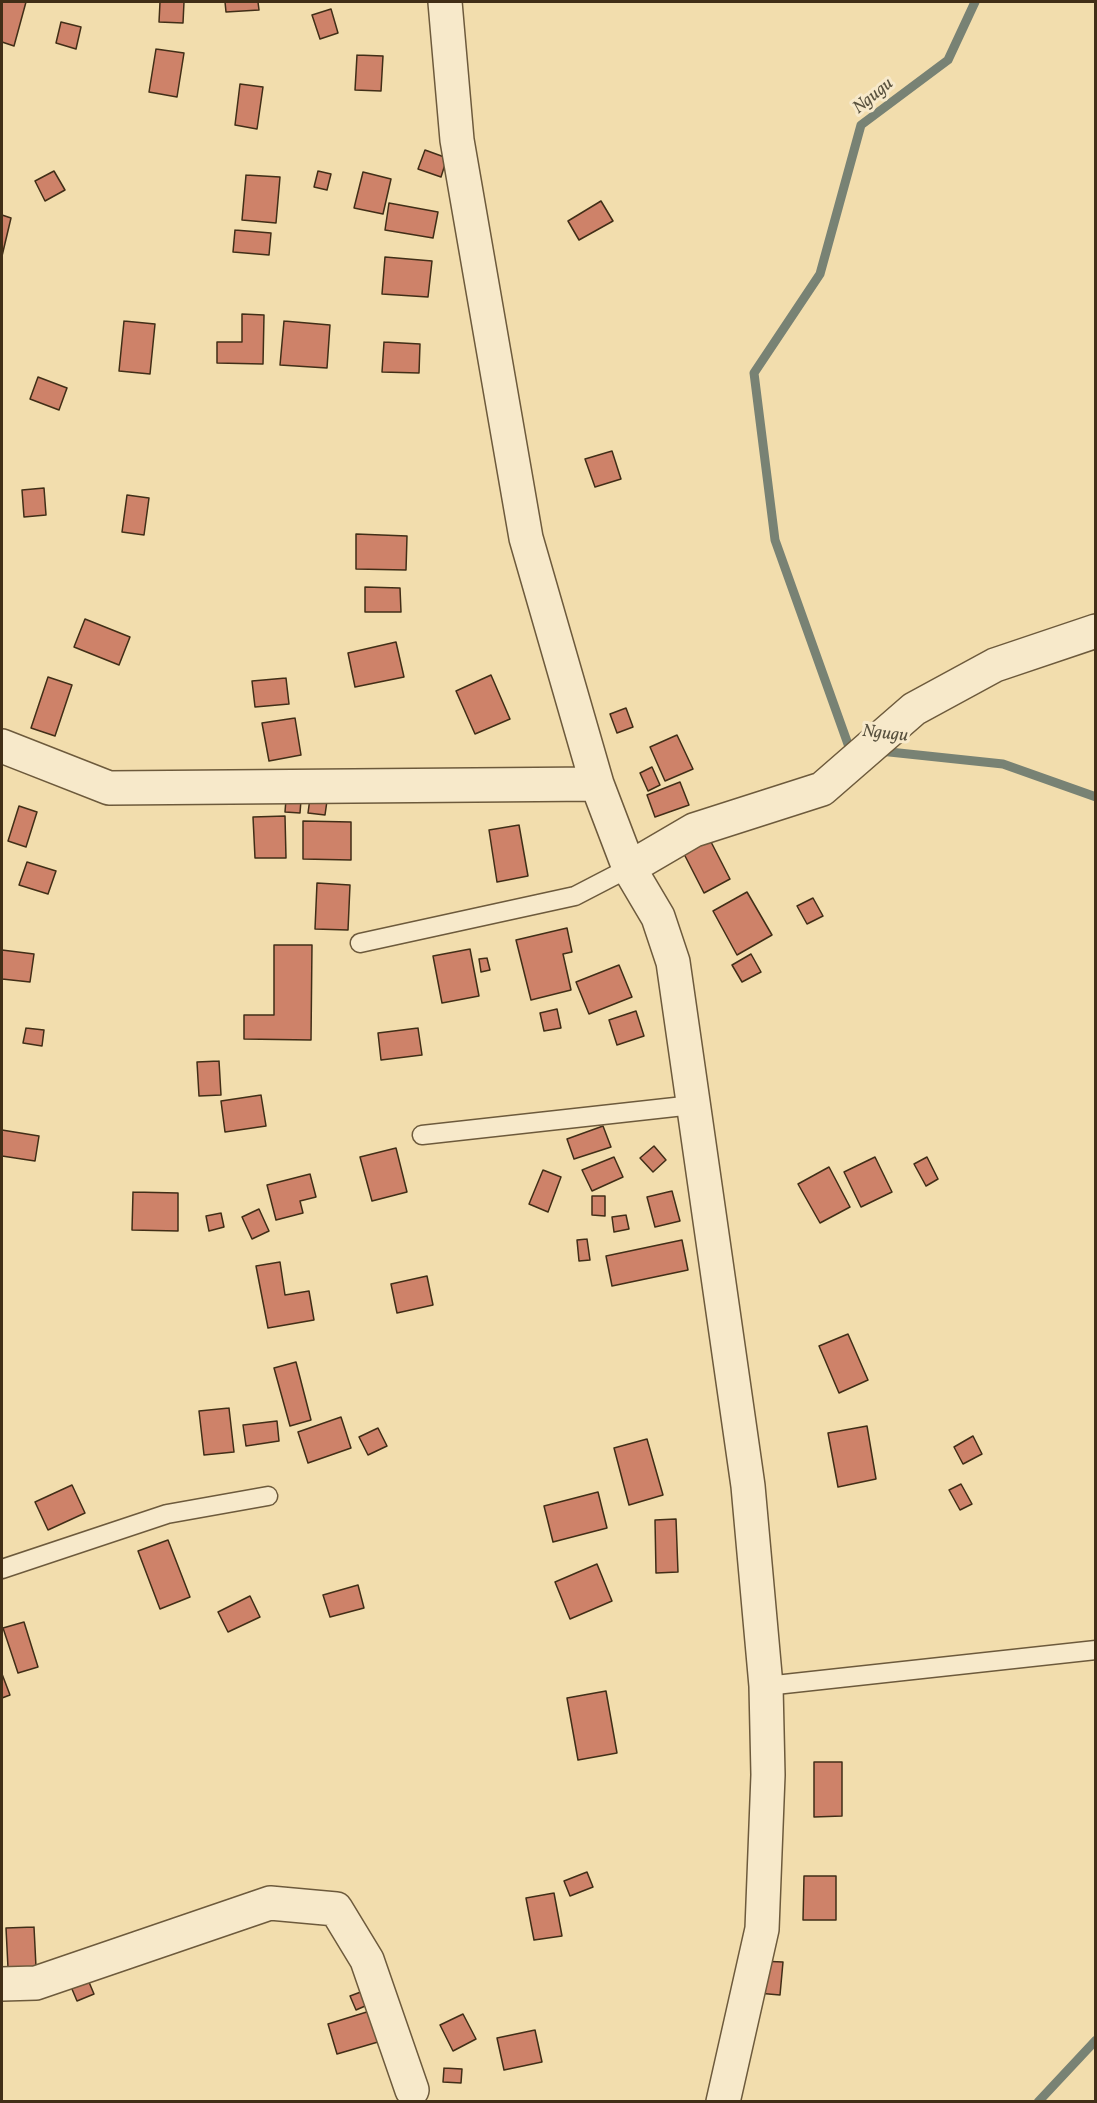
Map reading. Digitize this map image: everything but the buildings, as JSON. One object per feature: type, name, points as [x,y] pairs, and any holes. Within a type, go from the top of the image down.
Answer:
[{"type":"street","points":[[445,2],[457,140],[526,538],[597,784],[629,868],[658,917],[673,962],[748,1486],[766,1686],[768,1775],[762,1929],[723,2102]]},
{"type":"street","points":[[629,868],[694,830],[822,789],[914,709],[995,665],[1095,631]]},
{"type":"street","points":[[2,746],[109,788],[597,784]]},
{"type":"street","points":[[2,1984],[36,1983],[270,1903],[336,1909],[367,1960],[412,2090]]},
{"type":"lane","points":[[360,943],[575,896],[629,868]]},
{"type":"lane","points":[[422,1135],[693,1105]]},
{"type":"lane","points":[[2,1569],[167,1514],[268,1496]]},
{"type":"lane","points":[[766,1686],[1095,1650]]},
{"type":"waterway","name":"Ngugu","points":[[857,748],[849,747],[775,540],[754,373],[820,274],[861,125],[948,60],[975,2]]},
{"type":"waterway","name":"Ngugu","points":[[880,751],[1003,764],[1096,797]]},
{"type":"waterway","points":[[1038,2102],[1096,2040]]}]
